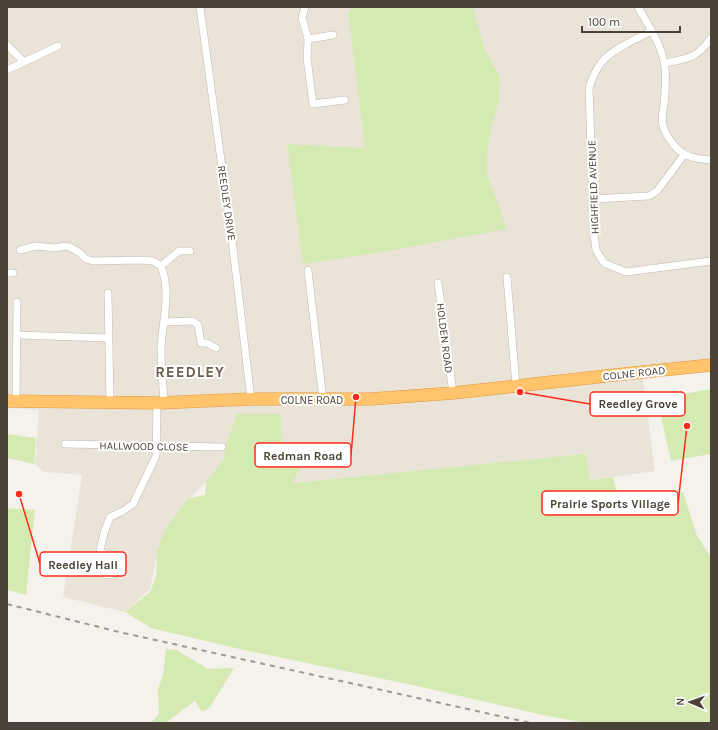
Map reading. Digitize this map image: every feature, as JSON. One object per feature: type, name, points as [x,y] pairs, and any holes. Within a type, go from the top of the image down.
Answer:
[{"type":"highway","name":"COLNE ROAD","points":[[11,401],[160,403],[251,399],[371,399],[453,393],[633,372],[711,365]]},
{"type":"street","name":"REEDLEY DRIVE","points":[[200,7],[233,248],[251,399]]},
{"type":"street","points":[[305,7],[302,18],[308,40],[307,58],[313,104],[345,100]]},
{"type":"street","points":[[639,7],[662,53],[665,63],[663,126],[669,140],[684,155],[711,160]]},
{"type":"street","name":"HIGHFIELD AVENUE","points":[[651,32],[613,53],[602,61],[593,76],[589,88],[592,199],[596,250],[604,263],[626,272],[711,261]]},
{"type":"street","points":[[308,40],[333,35]]},
{"type":"street","points":[[665,63],[692,58],[711,38]]},
{"type":"street","points":[[7,46],[24,62]]},
{"type":"street","points":[[7,70],[58,46]]},
{"type":"street","points":[[592,199],[649,196],[657,191],[684,155]]},
{"type":"street","points":[[20,250],[36,246],[56,248],[64,246],[80,252],[86,259],[153,261],[161,266],[164,274],[166,303],[161,349],[160,403],[156,456],[133,504],[110,517],[107,524],[101,553]]},
{"type":"street","points":[[161,266],[179,251],[190,251]]},
{"type":"street","points":[[308,270],[323,400]]},
{"type":"street","points":[[507,277],[516,386]]},
{"type":"street","name":"HOLDEN ROAD","points":[[438,283],[453,393]]},
{"type":"street","points":[[108,293],[110,402]]},
{"type":"street","points":[[11,401],[17,302]]},
{"type":"street","points":[[164,322],[193,321],[198,324],[201,343],[207,342],[216,348]]},
{"type":"street","points":[[16,335],[108,338]]},
{"type":"street","name":"HALLWOOD CLOSE","points":[[65,444],[222,447]]},
{"type":"shaded area","points":[[7,7],[711,7],[711,371],[643,379],[655,471],[590,480],[586,455],[279,484],[223,479],[206,482],[187,501],[159,545],[150,589],[125,612],[63,597],[82,475],[44,472],[35,464],[39,410],[7,408]]},
{"type":"green space","points":[[352,7],[473,7],[484,48],[500,77],[499,99],[491,129],[487,155],[487,174],[507,229],[377,253],[303,264],[287,144],[365,148],[348,13]]},
{"type":"green space","points":[[711,389],[711,454],[671,461],[657,399]]},
{"type":"green space","points":[[237,414],[281,414],[282,453],[305,460],[292,483],[586,454],[590,480],[613,477],[621,508],[683,492],[697,536],[711,557],[711,723],[587,723],[547,716],[417,686],[244,650],[151,628],[125,612],[150,592],[156,577],[157,551],[165,529],[189,498],[205,495],[206,482],[224,460],[225,447]]},
{"type":"green space","points":[[7,434],[36,438],[34,464],[7,458]]},
{"type":"green space","points":[[7,508],[35,510],[26,595],[7,590]]},
{"type":"green space","points":[[166,649],[177,650],[208,669],[234,668],[210,707],[202,712],[195,701],[165,723],[151,723],[159,714],[158,689],[163,675]]},
{"type":"railway","points":[[7,604],[119,632],[531,723]]},
{"type":"place","name":"Reedley Grove","points":[[520,392]]},
{"type":"place","name":"Redman Road","points":[[356,397]]},
{"type":"place","name":"Prairie Sports Village","points":[[687,426]]},
{"type":"place","name":"Reedley Hall","points":[[19,494]]},
{"type":"district","name":"REEDLEY","points":[[190,372]]}]
